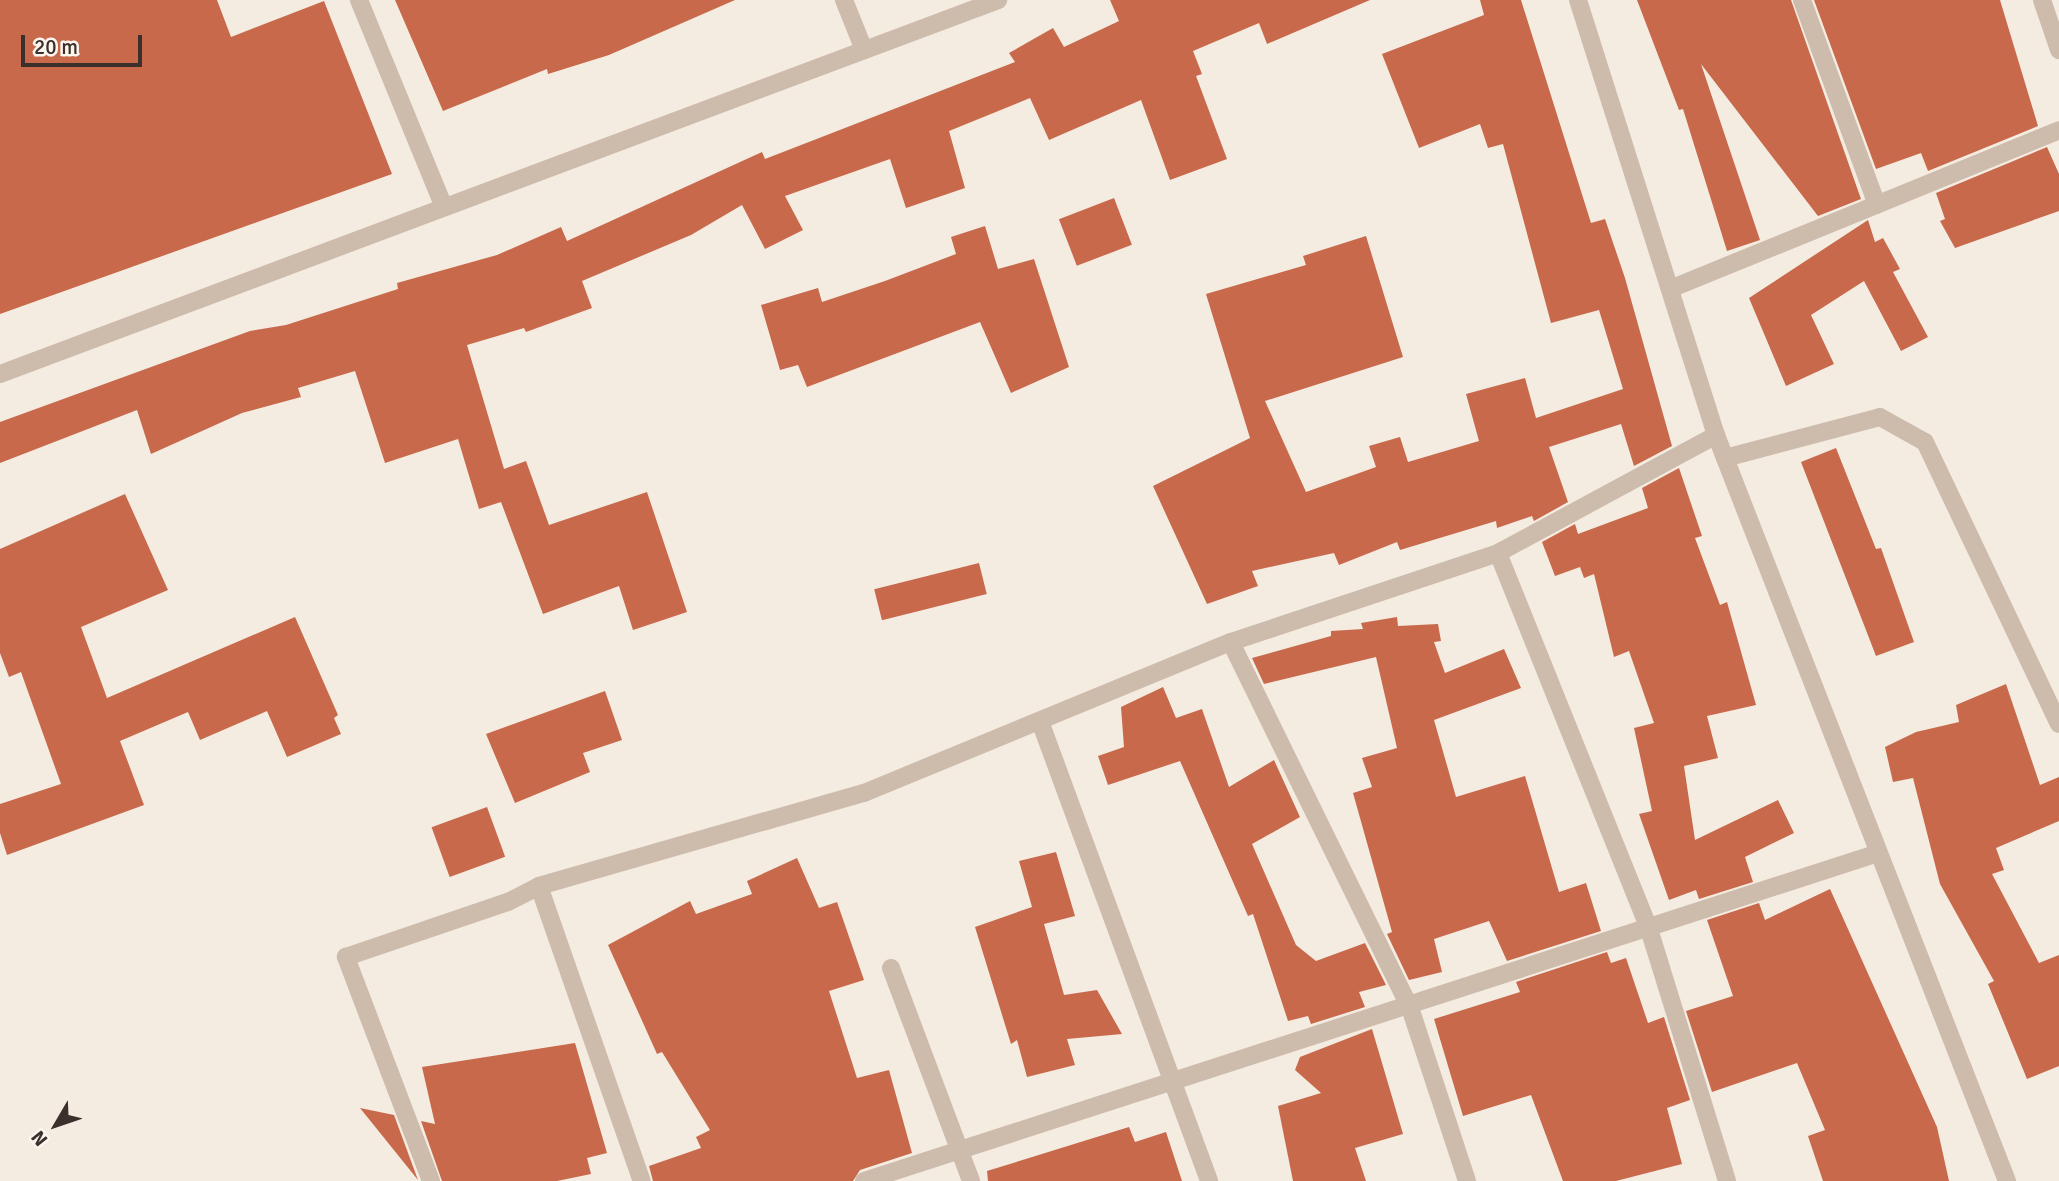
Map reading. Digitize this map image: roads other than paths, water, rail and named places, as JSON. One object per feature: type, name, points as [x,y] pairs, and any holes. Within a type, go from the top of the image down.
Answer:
[{"type":"street","points":[[359,0],[444,207]]},
{"type":"street","points":[[844,0],[864,50]]},
{"type":"street","points":[[0,374],[998,0]]},
{"type":"street","points":[[1578,0],[1716,435],[2007,1181]]},
{"type":"street","points":[[1802,0],[1877,205]]},
{"type":"street","points":[[2042,0],[2059,50]]},
{"type":"street","points":[[1670,289],[2059,130]]},
{"type":"street","points":[[1725,458],[1880,417],[1925,442],[2059,724]]},
{"type":"street","points":[[431,1181],[346,957],[508,902],[539,886],[864,793],[1041,724],[1231,642],[1498,553],[1716,435]]},
{"type":"street","points":[[1498,553],[1649,929],[1727,1181]]},
{"type":"street","points":[[1231,642],[1410,1008],[1466,1181]]},
{"type":"street","points":[[1041,724],[1175,1080],[1209,1181]]},
{"type":"street","points":[[864,1181],[1175,1080],[1410,1008],[1878,853]]},
{"type":"street","points":[[539,886],[642,1181]]},
{"type":"street","points":[[891,968],[971,1181]]}]
